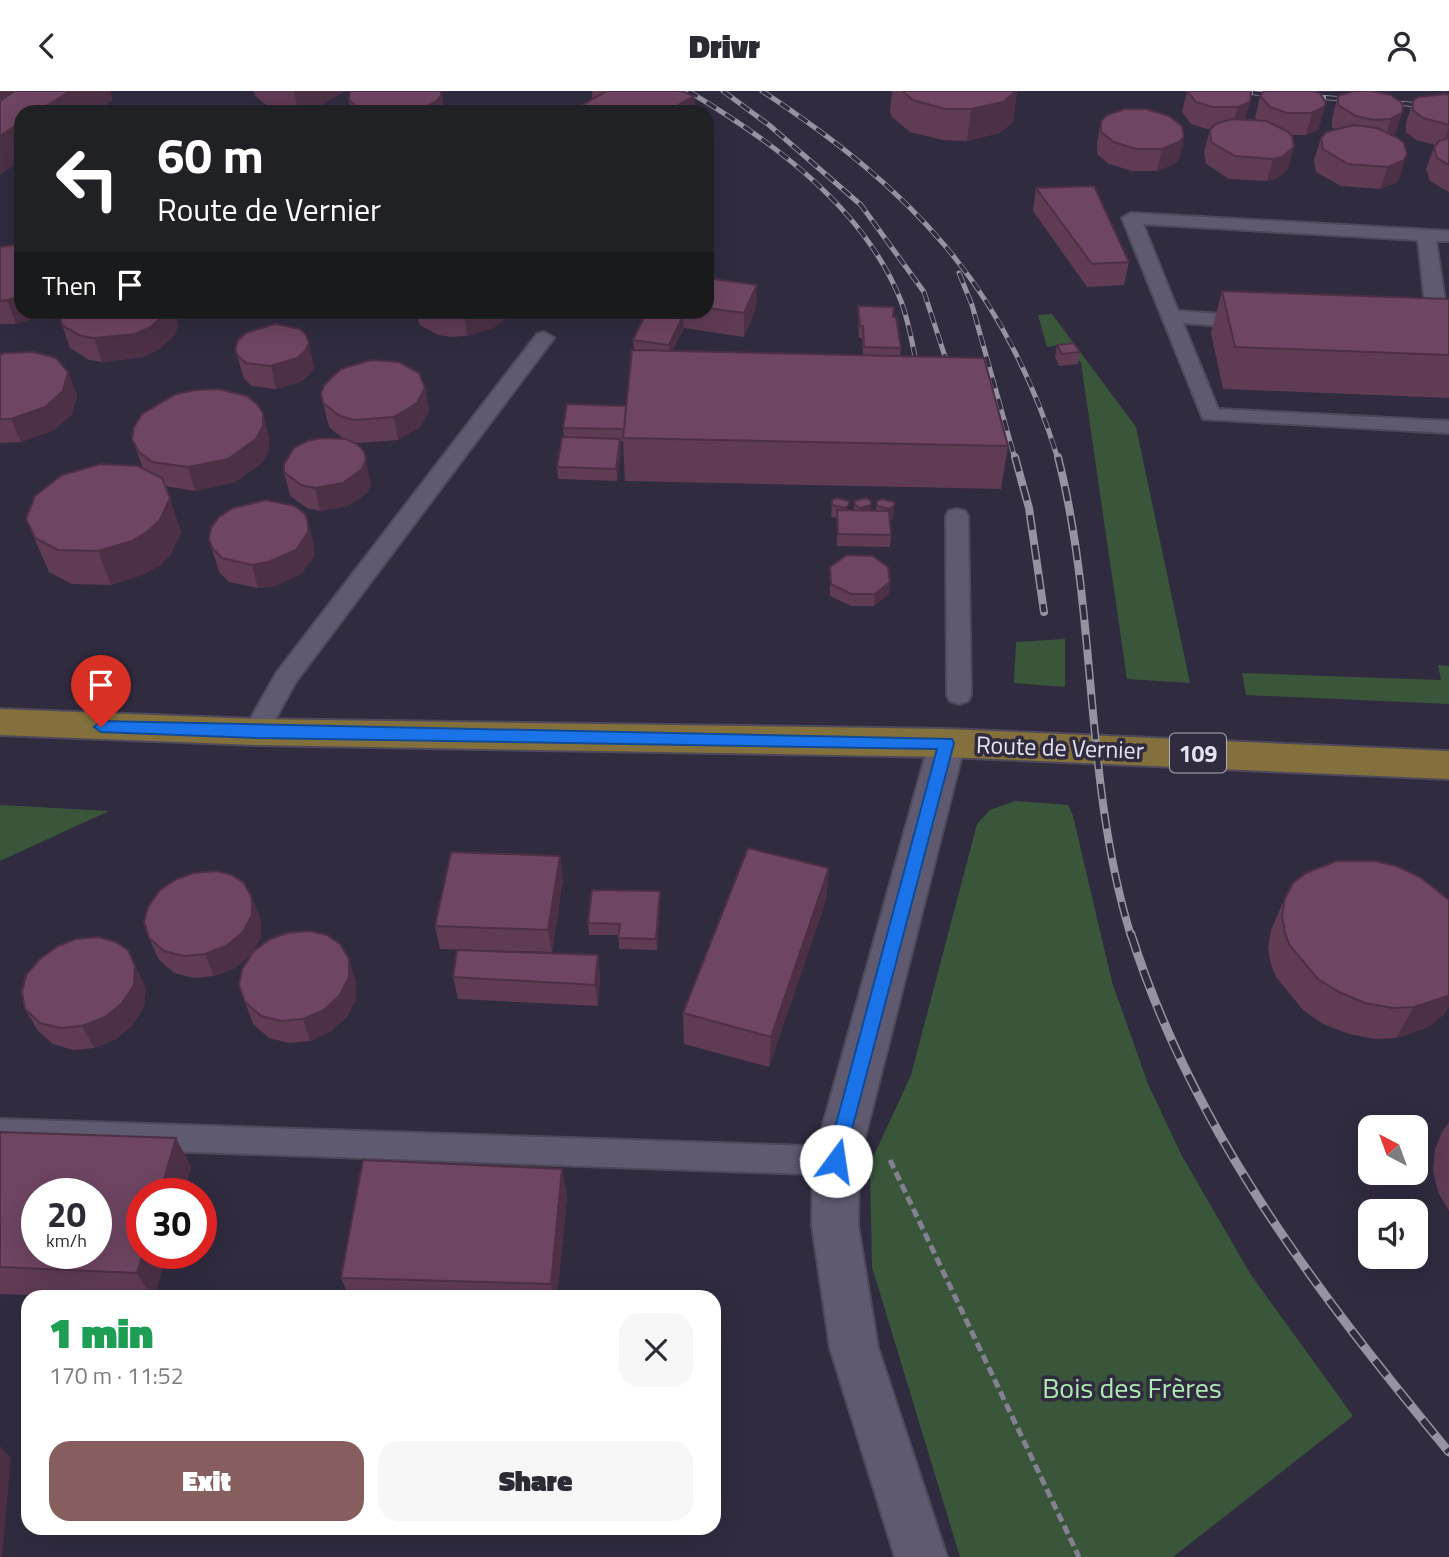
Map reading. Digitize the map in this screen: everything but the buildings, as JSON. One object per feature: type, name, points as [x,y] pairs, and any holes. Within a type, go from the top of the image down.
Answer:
[{"type":"main road","name":"Route de Vernier","points":[[0,722],[256,732],[947,743],[1449,765]]},
{"type":"street","points":[[921,1557],[854,1348],[835,1225],[836,1161],[947,743]]},
{"type":"lane","points":[[1449,236],[1131,218],[1210,415],[1449,427]]},
{"type":"lane","points":[[1426,234],[1441,277],[1437,321],[1449,322]]},
{"type":"lane","points":[[1171,316],[1276,323]]},
{"type":"lane","points":[[256,732],[286,678],[544,338]]},
{"type":"lane","points":[[957,516],[959,695]]},
{"type":"lane","points":[[0,1132],[836,1161]]},
{"type":"path","points":[[884,1149],[1079,1557]]},
{"type":"green space","points":[[1052,314],[1136,427],[1190,683],[1127,679],[1081,363],[1067,344],[1047,347],[1038,315]]},
{"type":"green space","points":[[1065,639],[1065,687],[1014,683],[1016,642]]},
{"type":"green space","points":[[1438,665],[1449,666],[1449,704],[1246,695],[1242,673],[1441,680]]},
{"type":"green space","name":"Bois des Frères","points":[[1015,801],[1068,805],[1073,816],[1112,982],[1148,1084],[1182,1156],[1251,1275],[1353,1416],[1173,1557],[960,1557],[872,1267],[870,1164],[911,1075],[977,824],[990,810]]},
{"type":"green space","points":[[0,805],[109,811],[0,861]]},
{"type":"railway","points":[[688,91],[710,105]]},
{"type":"railway","points":[[723,91],[769,125],[861,205],[924,292],[951,375]]},
{"type":"railway","points":[[762,91],[864,165],[907,205],[946,247],[980,292],[1010,342],[1036,397],[1058,459]]},
{"type":"railway","points":[[1231,91],[1280,95]]},
{"type":"railway","points":[[1304,96],[1357,100]]},
{"type":"railway","points":[[1381,102],[1449,107]]},
{"type":"railway","points":[[714,107],[783,155],[839,206],[864,236],[885,267],[901,301],[919,374]]},
{"type":"railway","points":[[959,273],[972,305],[1015,459]]},
{"type":"railway","points":[[1015,457],[1029,508],[1044,612]]},
{"type":"railway","points":[[1058,457],[1080,576],[1105,817],[1131,936]]},
{"type":"railway","points":[[1131,934],[1157,1006],[1189,1076],[1264,1208],[1353,1333],[1449,1452]]},
{"type":"route","points":[[101,727],[947,743],[836,1161]]}]
